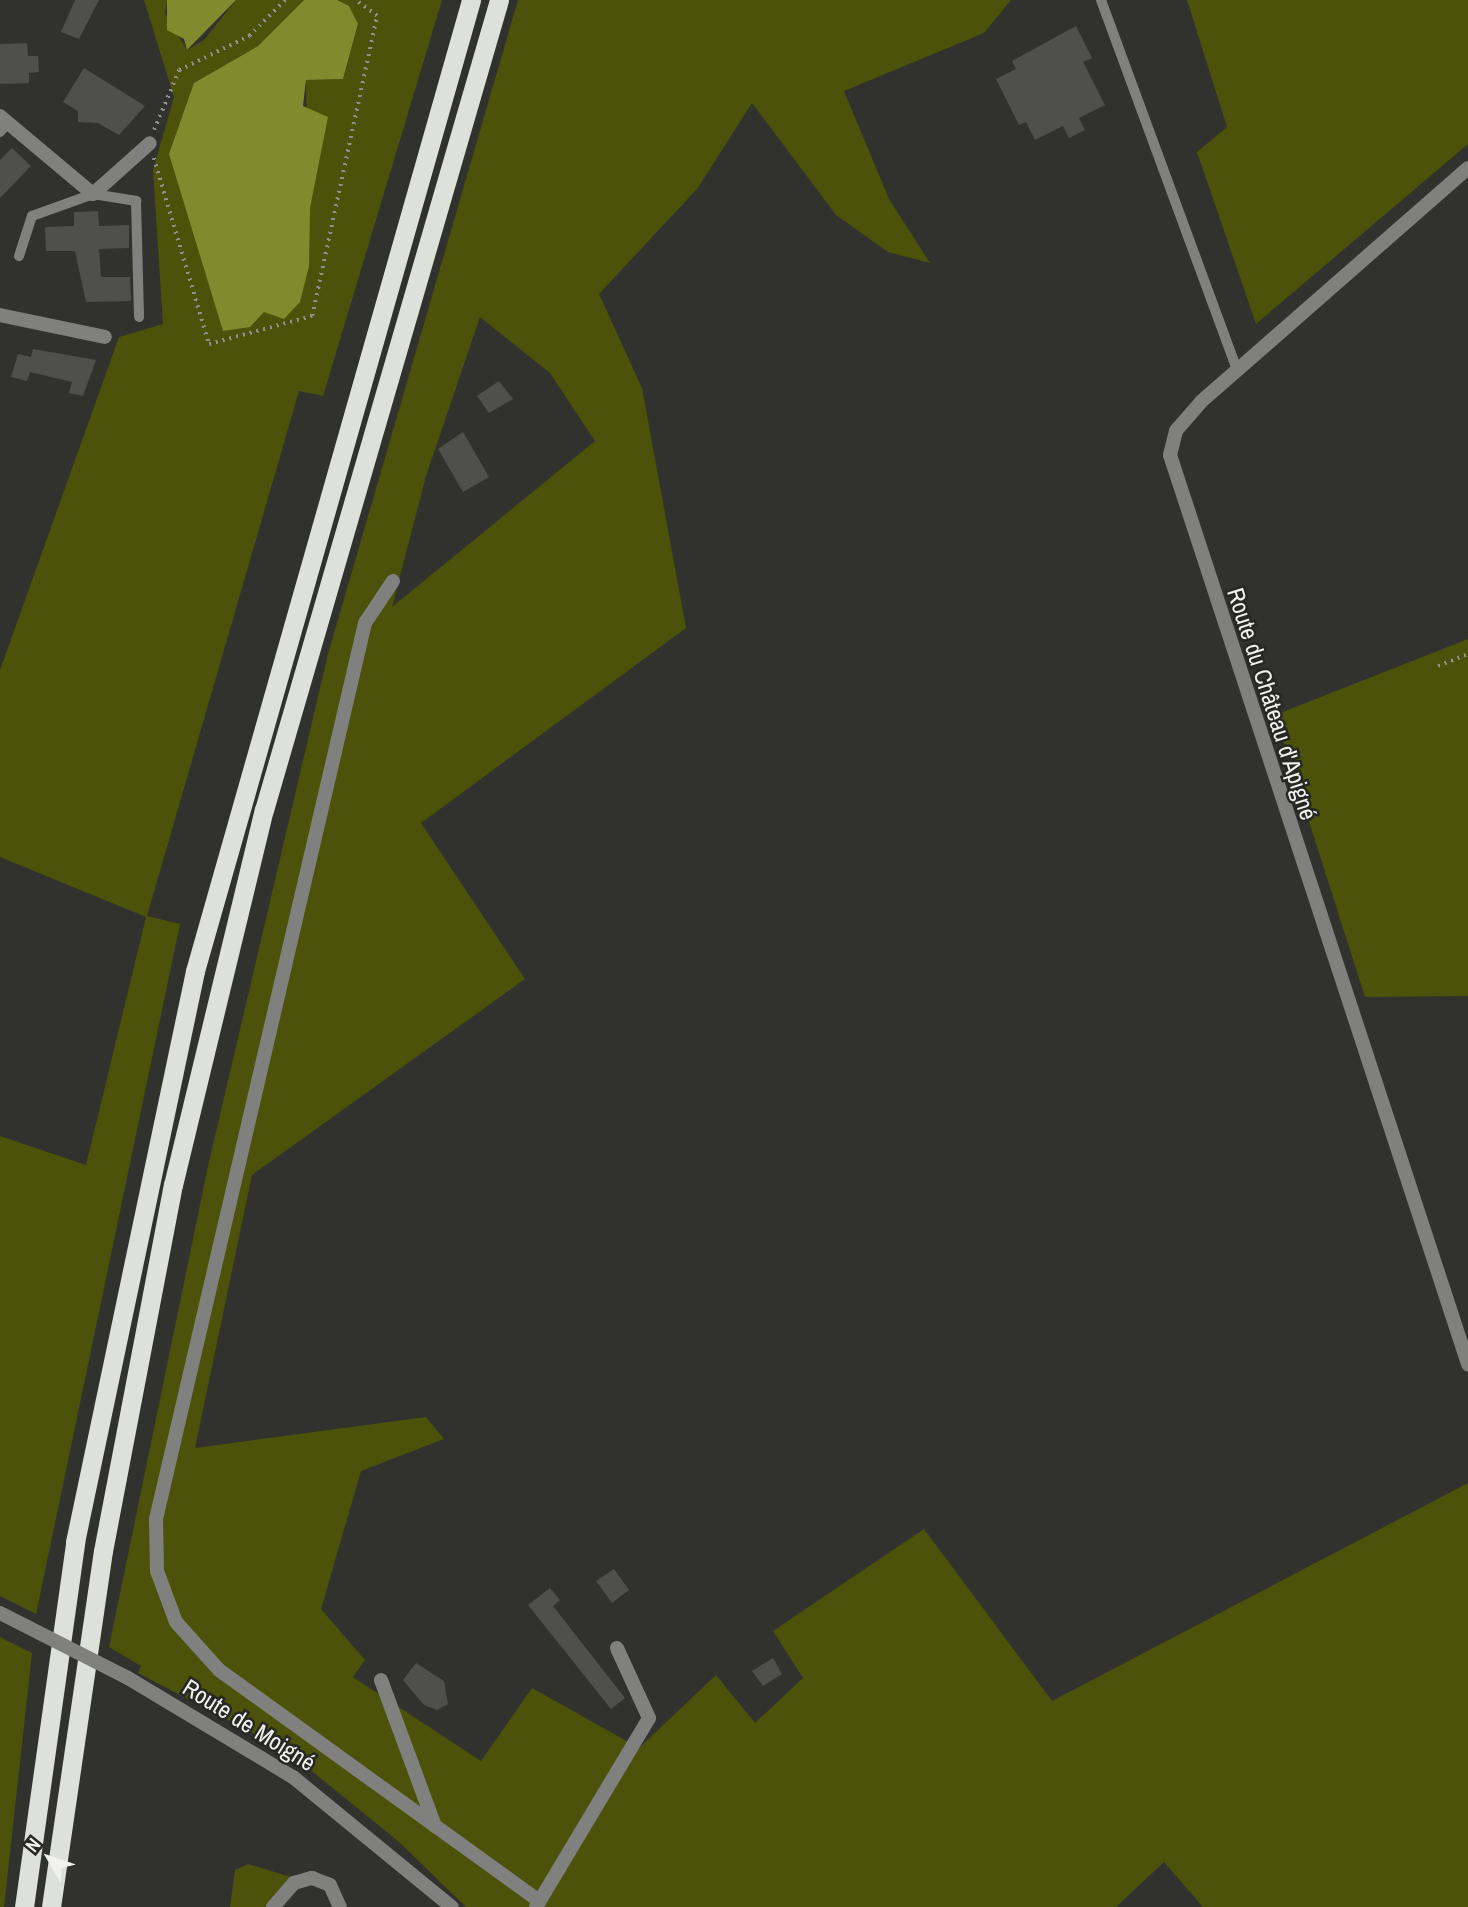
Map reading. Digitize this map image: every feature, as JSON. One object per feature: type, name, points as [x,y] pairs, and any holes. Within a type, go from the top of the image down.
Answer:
[{"type":"highway","points":[[23,1907],[75,1542],[195,971],[471,0]]},
{"type":"highway","points":[[51,1907],[105,1539],[173,1185],[264,810],[499,0]]},
{"type":"street","points":[[3,124],[93,194],[150,143]]},
{"type":"street","name":"Route du Château d'Apigné","points":[[1468,168],[1237,370],[1176,430],[1170,455],[1179,496],[1468,1364]]},
{"type":"street","points":[[0,315],[105,337]]},
{"type":"street","points":[[393,581],[362,637],[156,1519],[157,1571],[176,1622],[219,1670],[538,1904],[649,1718],[617,1648]]},
{"type":"street","name":"Route de Moigné","points":[[0,1612],[128,1678],[304,1785],[452,1907]]},
{"type":"street","points":[[381,1680],[436,1827]]},
{"type":"street","points":[[273,1907],[294,1883],[312,1878],[330,1885],[340,1907]]},
{"type":"lane","points":[[1101,0],[1237,370]]},
{"type":"lane","points":[[19,256],[32,216],[93,194],[136,201],[139,317]]},
{"type":"path","points":[[285,0],[249,36],[179,70],[150,143],[209,344],[312,316],[377,16],[355,0]]},
{"type":"path","points":[[1438,666],[1468,654]]},
{"type":"shaded area","points":[[144,0],[167,0],[165,14],[187,50],[204,40],[236,0],[304,0],[258,46],[194,83],[264,312],[309,266],[306,80],[343,79],[358,25],[349,6],[337,0],[442,0],[323,396],[299,391],[147,916],[180,924],[36,1614],[0,1596],[0,1136],[86,1165],[146,917],[0,857],[0,670],[119,337],[163,324],[153,170],[174,97]]},
{"type":"shaded area","points":[[167,0],[236,0],[187,50],[184,39],[167,30]]},
{"type":"shaded area","points":[[304,0],[337,0],[349,6],[358,24],[343,79],[306,80],[303,106],[328,117],[310,208],[309,266],[300,302],[284,319],[264,312],[250,327],[223,331],[169,154],[194,83],[258,46]]},
{"type":"shaded area","points":[[518,0],[1011,0],[984,33],[844,91],[889,199],[930,263],[888,252],[836,215],[752,103],[697,189],[599,294],[642,388],[686,628],[421,823],[525,979],[252,1175],[195,1448],[426,1417],[444,1439],[361,1471],[321,1609],[365,1660],[353,1677],[481,1761],[532,1688],[639,1748],[716,1675],[755,1723],[803,1678],[773,1631],[924,1529],[1052,1701],[1468,1483],[1468,1907],[1203,1907],[1164,1862],[1116,1907],[466,1907],[398,1841],[287,1751],[138,1673],[141,1666],[109,1647],[208,1166],[328,654]],"holes":[[[480,317],[550,373],[595,441],[392,607],[426,476]]]},
{"type":"shaded area","points":[[1187,0],[1468,0],[1468,144],[1256,324],[1197,152],[1227,127]]},
{"type":"shaded area","points":[[1468,639],[1468,996],[1365,997],[1275,715]]},
{"type":"shaded area","points":[[0,1637],[32,1653],[4,1907],[0,1907]]},
{"type":"shaded area","points":[[248,1864],[291,1877],[267,1907],[230,1907],[235,1870]]},
{"type":"building","points":[[75,0],[99,0],[79,39],[61,32]]},
{"type":"building","points":[[1076,26],[1092,58],[1083,62],[1105,105],[1079,118],[1085,130],[1069,138],[1063,126],[1035,140],[1026,122],[1019,125],[996,79],[1016,69],[1012,61]]},
{"type":"building","points":[[27,43],[28,56],[38,56],[39,72],[29,73],[29,83],[0,84],[0,44]]},
{"type":"building","points":[[84,68],[145,106],[119,135],[98,123],[78,122],[78,111],[63,102]]},
{"type":"building","points":[[12,148],[31,166],[0,198],[0,160]]},
{"type":"building","points":[[98,211],[99,226],[129,225],[129,248],[99,249],[101,277],[130,277],[131,301],[86,302],[75,251],[46,251],[45,227],[74,226],[74,212]]},
{"type":"building","points":[[33,349],[96,360],[83,396],[69,393],[72,382],[30,372],[27,381],[11,377],[18,354],[31,357]]},
{"type":"building","points":[[499,381],[513,399],[489,413],[477,396]]},
{"type":"building","points":[[463,432],[489,477],[463,492],[438,449]]},
{"type":"building","points":[[614,1569],[629,1590],[612,1603],[596,1581]]},
{"type":"building","points":[[550,1588],[560,1600],[553,1606],[625,1698],[611,1709],[528,1605]]},
{"type":"building","points":[[773,1658],[782,1674],[763,1686],[752,1671]]},
{"type":"building","points":[[416,1663],[444,1681],[448,1704],[437,1710],[424,1705],[403,1680]]}]
